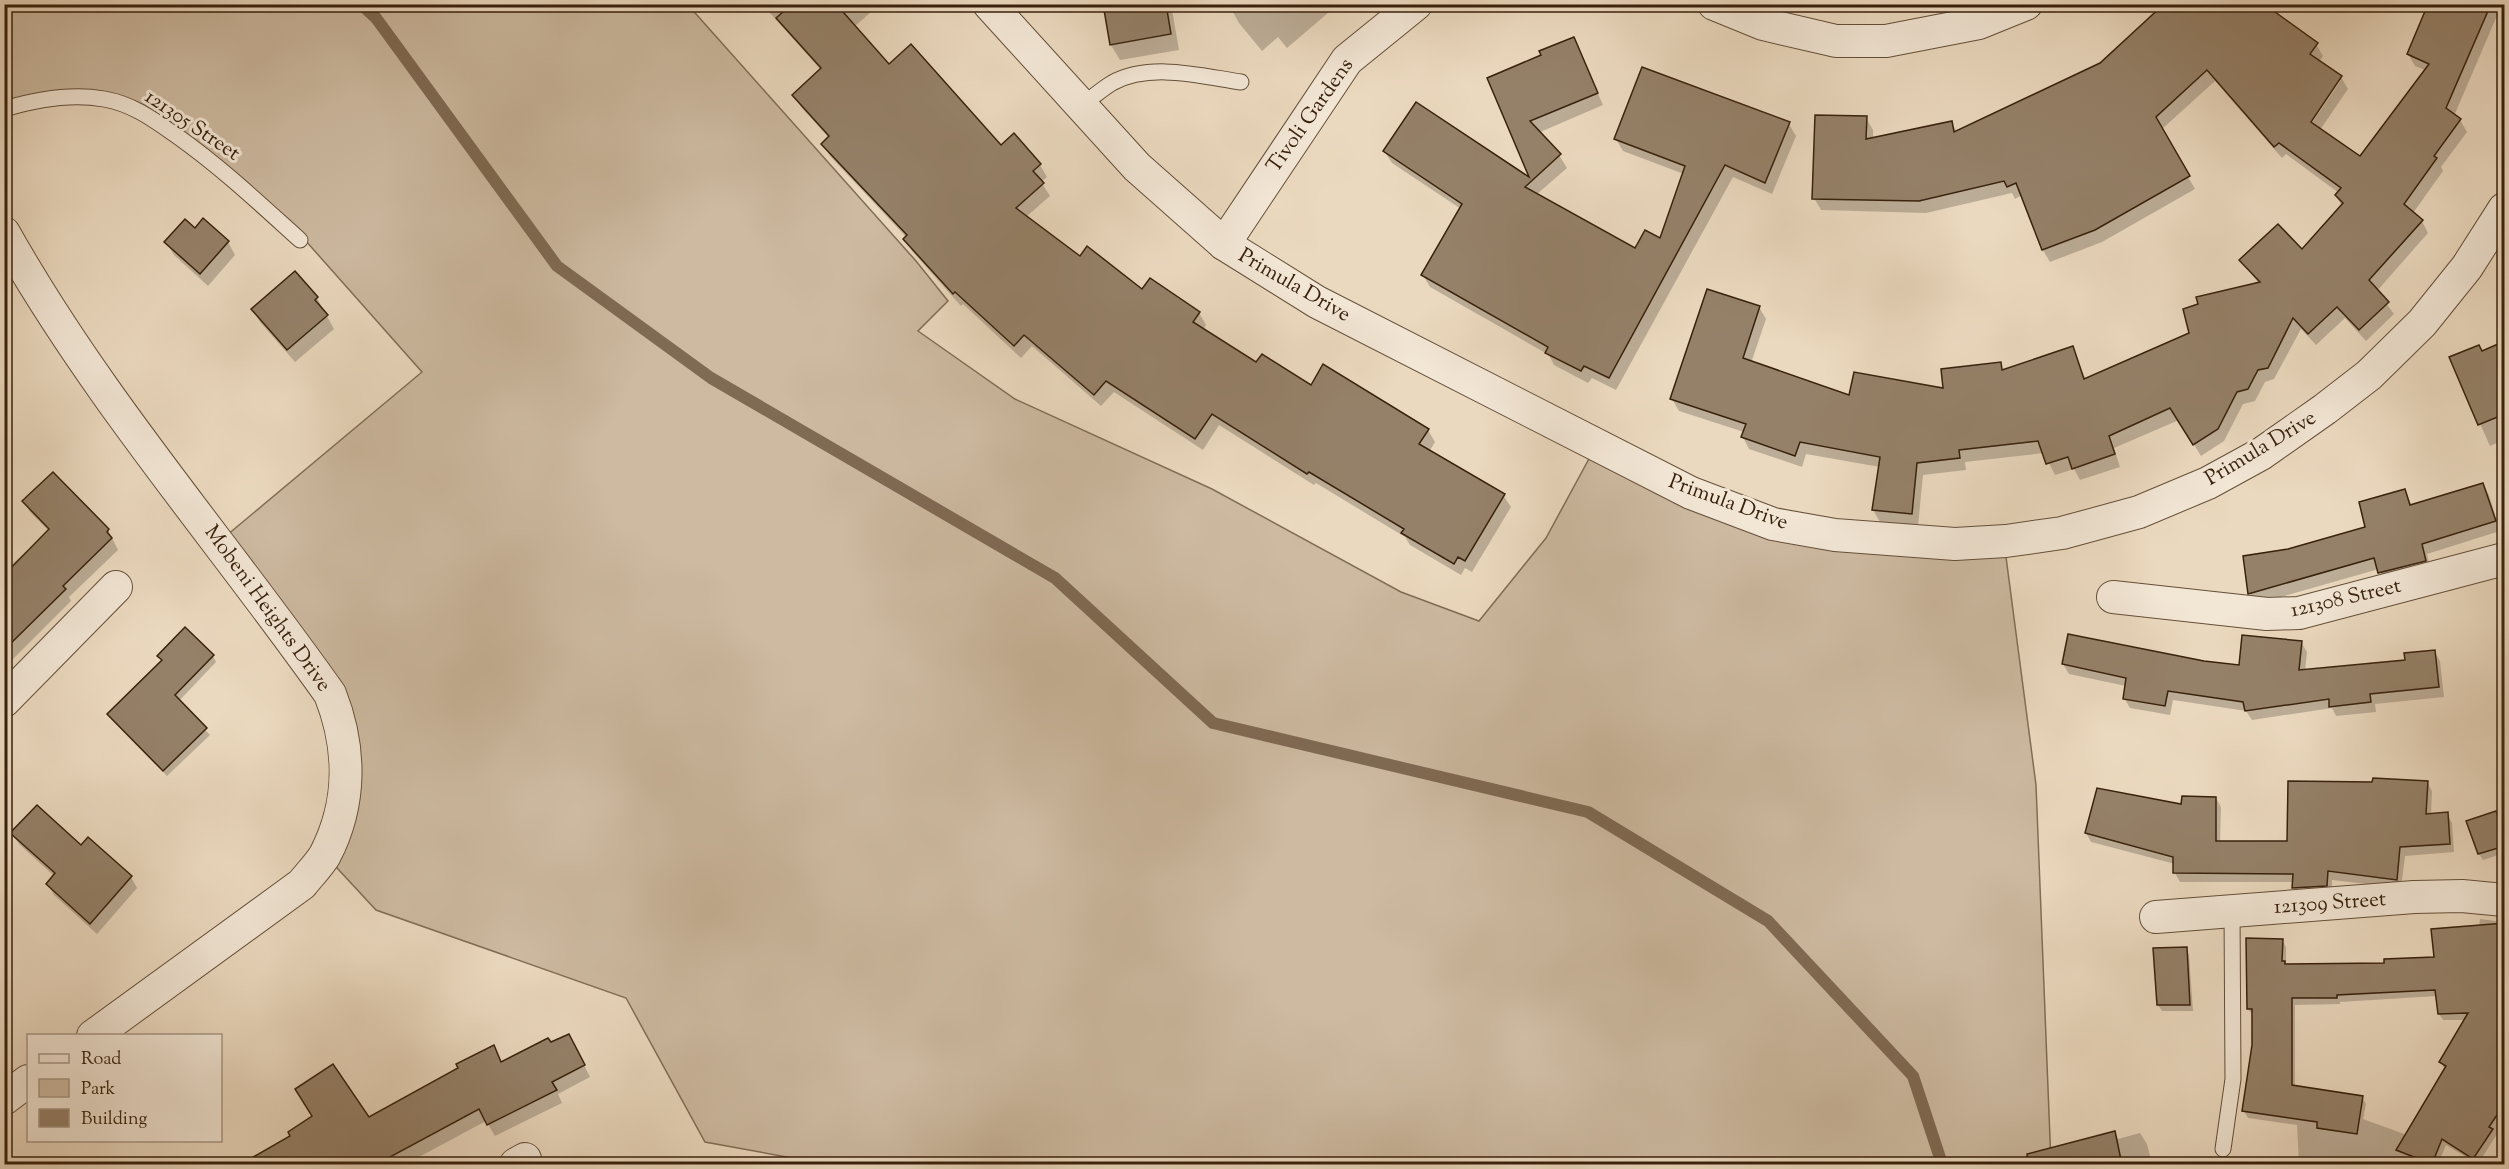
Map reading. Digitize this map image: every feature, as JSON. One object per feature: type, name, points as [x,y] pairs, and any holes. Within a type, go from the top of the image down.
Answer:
[{"type":"street","name":"Primula Drive","points":[[989,4],[1137,167],[1224,244],[1317,302],[1691,493],[1773,524],[1835,535],[1955,544],[2006,541],[2062,533],[2139,512],[2208,483],[2261,454],[2369,375],[2422,323],[2467,267],[2505,209]]},
{"type":"street","name":"Tivoli Gardens","points":[[1224,244],[1347,60],[1416,4]]},
{"type":"street","points":[[1714,4],[1762,24],[1836,41],[1886,41],[1979,23],[2026,4]]},
{"type":"street","name":"Mobeni Heights Drive","points":[[4,233],[33,284],[135,431],[330,694],[341,723],[347,763],[342,806],[334,830],[324,856],[302,884],[94,1034]]},
{"type":"street","name":"121308 Street","points":[[2113,597],[2267,614],[2299,613],[2505,559]]},
{"type":"street","points":[[4,701],[116,587]]},
{"type":"street","name":"121309 Street","points":[[2156,917],[2414,897],[2462,896],[2505,900]]},
{"type":"street","points":[[4,1099],[27,1082]]},
{"type":"lane","points":[[1082,105],[1113,82],[1141,74],[1160,72],[1241,82]]},
{"type":"lane","name":"121305 Street","points":[[4,109],[32,101],[69,97],[105,99],[142,111],[220,167],[300,240]]},
{"type":"lane","points":[[2223,1149],[2233,1079],[2232,911]]},
{"type":"green space","points":[[5,5],[688,5],[916,261],[948,301],[918,331],[1015,399],[1212,489],[1401,592],[1479,621],[1546,538],[1590,457],[1693,503],[2004,542],[2036,785],[2051,1164],[825,1164],[705,1142],[626,998],[376,910],[325,855],[343,723],[220,541],[422,372],[305,240],[222,167],[106,97],[5,109]]},
{"type":"building","points":[[792,4],[836,4],[889,64],[911,44],[1001,145],[1014,133],[1041,164],[1033,171],[1044,183],[1016,208],[1080,256],[1087,246],[1142,289],[1150,278],[1200,312],[1193,322],[1256,362],[1262,354],[1311,385],[1323,364],[1429,429],[1419,444],[1505,494],[1465,561],[1458,557],[1454,564],[1401,533],[1404,529],[1309,472],[1307,474],[1212,414],[1195,439],[1106,381],[1094,395],[1024,335],[1014,346],[955,292],[953,294],[903,239],[907,235],[821,144],[829,136],[792,95],[821,68],[776,18]]},
{"type":"building","points":[[1103,4],[1166,4],[1171,34],[1110,45]]},
{"type":"building","points":[[2164,4],[2264,4],[2318,43],[2310,54],[2342,76],[2311,122],[2360,156],[2429,64],[2407,54],[2428,4],[2491,4],[2446,108],[2461,119],[2434,156],[2437,158],[2404,204],[2423,220],[2369,280],[2389,302],[2359,330],[2337,307],[2308,334],[2293,318],[2268,368],[2258,370],[2248,389],[2237,392],[2218,429],[2193,445],[2170,408],[2109,436],[2115,454],[2072,469],[2068,457],[2046,464],[2038,441],[1959,450],[1960,458],[1917,463],[1912,514],[1872,510],[1880,457],[1800,442],[1795,456],[1741,437],[1746,424],[1670,399],[1707,289],[1760,306],[1743,358],[1849,395],[1854,372],[1943,388],[1941,369],[2001,362],[2002,370],[2073,346],[2084,379],[2189,333],[2183,309],[2198,304],[2196,297],[2260,282],[2239,260],[2278,224],[2302,249],[2343,203],[2335,195],[2341,188],[2279,143],[2274,147],[2207,70],[2156,117],[2190,176],[2095,230],[2042,250],[2016,183],[2007,187],[2004,181],[1919,201],[1812,199],[1815,115],[1867,116],[1866,139],[1952,121],[1954,132],[2100,63]]},
{"type":"building","points":[[1574,37],[1598,93],[1530,121],[1561,154],[1525,187],[1635,248],[1645,230],[1660,238],[1685,166],[1614,139],[1642,67],[1790,122],[1765,183],[1725,165],[1609,378],[1584,366],[1581,371],[1545,353],[1548,347],[1421,275],[1462,204],[1383,151],[1416,102],[1529,177],[1487,78],[1541,55],[1539,51]]},
{"type":"building","points":[[203,218],[229,241],[200,274],[164,242],[185,219],[195,228]]},
{"type":"building","points":[[295,271],[318,297],[315,300],[328,315],[287,350],[251,309]]},
{"type":"building","points":[[2505,341],[2505,414],[2478,425],[2449,357],[2479,345],[2482,351]]},
{"type":"building","points":[[53,472],[109,529],[107,532],[112,538],[63,586],[66,589],[4,650],[4,575],[49,529],[22,501]]},
{"type":"building","points":[[2483,483],[2496,521],[2422,544],[2426,561],[2378,573],[2374,558],[2248,594],[2243,556],[2288,549],[2365,527],[2359,502],[2405,489],[2410,505]]},
{"type":"building","points":[[185,627],[214,655],[175,695],[207,728],[163,771],[107,714],[162,660],[157,656]]},
{"type":"building","points":[[2068,634],[2204,661],[2239,665],[2242,635],[2302,641],[2299,670],[2405,660],[2404,653],[2435,650],[2439,687],[2370,694],[2371,702],[2329,707],[2329,699],[2245,711],[2243,702],[2168,691],[2165,706],[2123,699],[2126,678],[2062,664]]},
{"type":"building","points":[[2373,778],[2428,781],[2426,814],[2448,812],[2450,844],[2400,847],[2397,880],[2328,871],[2327,886],[2292,888],[2293,874],[2173,873],[2173,857],[2085,833],[2097,788],[2181,804],[2182,796],[2216,797],[2216,841],[2287,841],[2288,781],[2372,782]]},
{"type":"building","points":[[37,805],[81,845],[88,837],[132,876],[90,924],[46,884],[55,873],[10,833]]},
{"type":"building","points":[[2496,811],[2505,836],[2505,846],[2478,854],[2466,821]]},
{"type":"building","points":[[2505,923],[2505,1103],[2489,1127],[2493,1129],[2473,1159],[2442,1139],[2432,1164],[2396,1150],[2446,1066],[2439,1062],[2468,1013],[2438,1014],[2435,990],[2337,995],[2337,998],[2292,998],[2292,1085],[2363,1096],[2357,1134],[2317,1128],[2317,1122],[2242,1111],[2252,1045],[2252,1009],[2247,1009],[2246,938],[2283,939],[2282,961],[2285,961],[2285,964],[2384,963],[2384,959],[2434,957],[2431,929]]},
{"type":"building","points":[[2187,947],[2190,1005],[2157,1005],[2153,948]]},
{"type":"building","points":[[569,1034],[585,1065],[552,1082],[557,1090],[487,1125],[479,1109],[377,1164],[241,1164],[290,1136],[288,1132],[312,1116],[295,1089],[333,1064],[369,1117],[458,1068],[456,1064],[494,1045],[501,1062],[548,1038],[551,1042]]},
{"type":"building","points":[[2115,1131],[2121,1160],[2104,1164],[2028,1164],[2027,1154]]},
{"type":"waterway","points":[[361,4],[376,18],[557,266],[711,378],[1055,578],[1213,723],[1588,812],[1768,921],[1913,1076],[1942,1164]]}]
